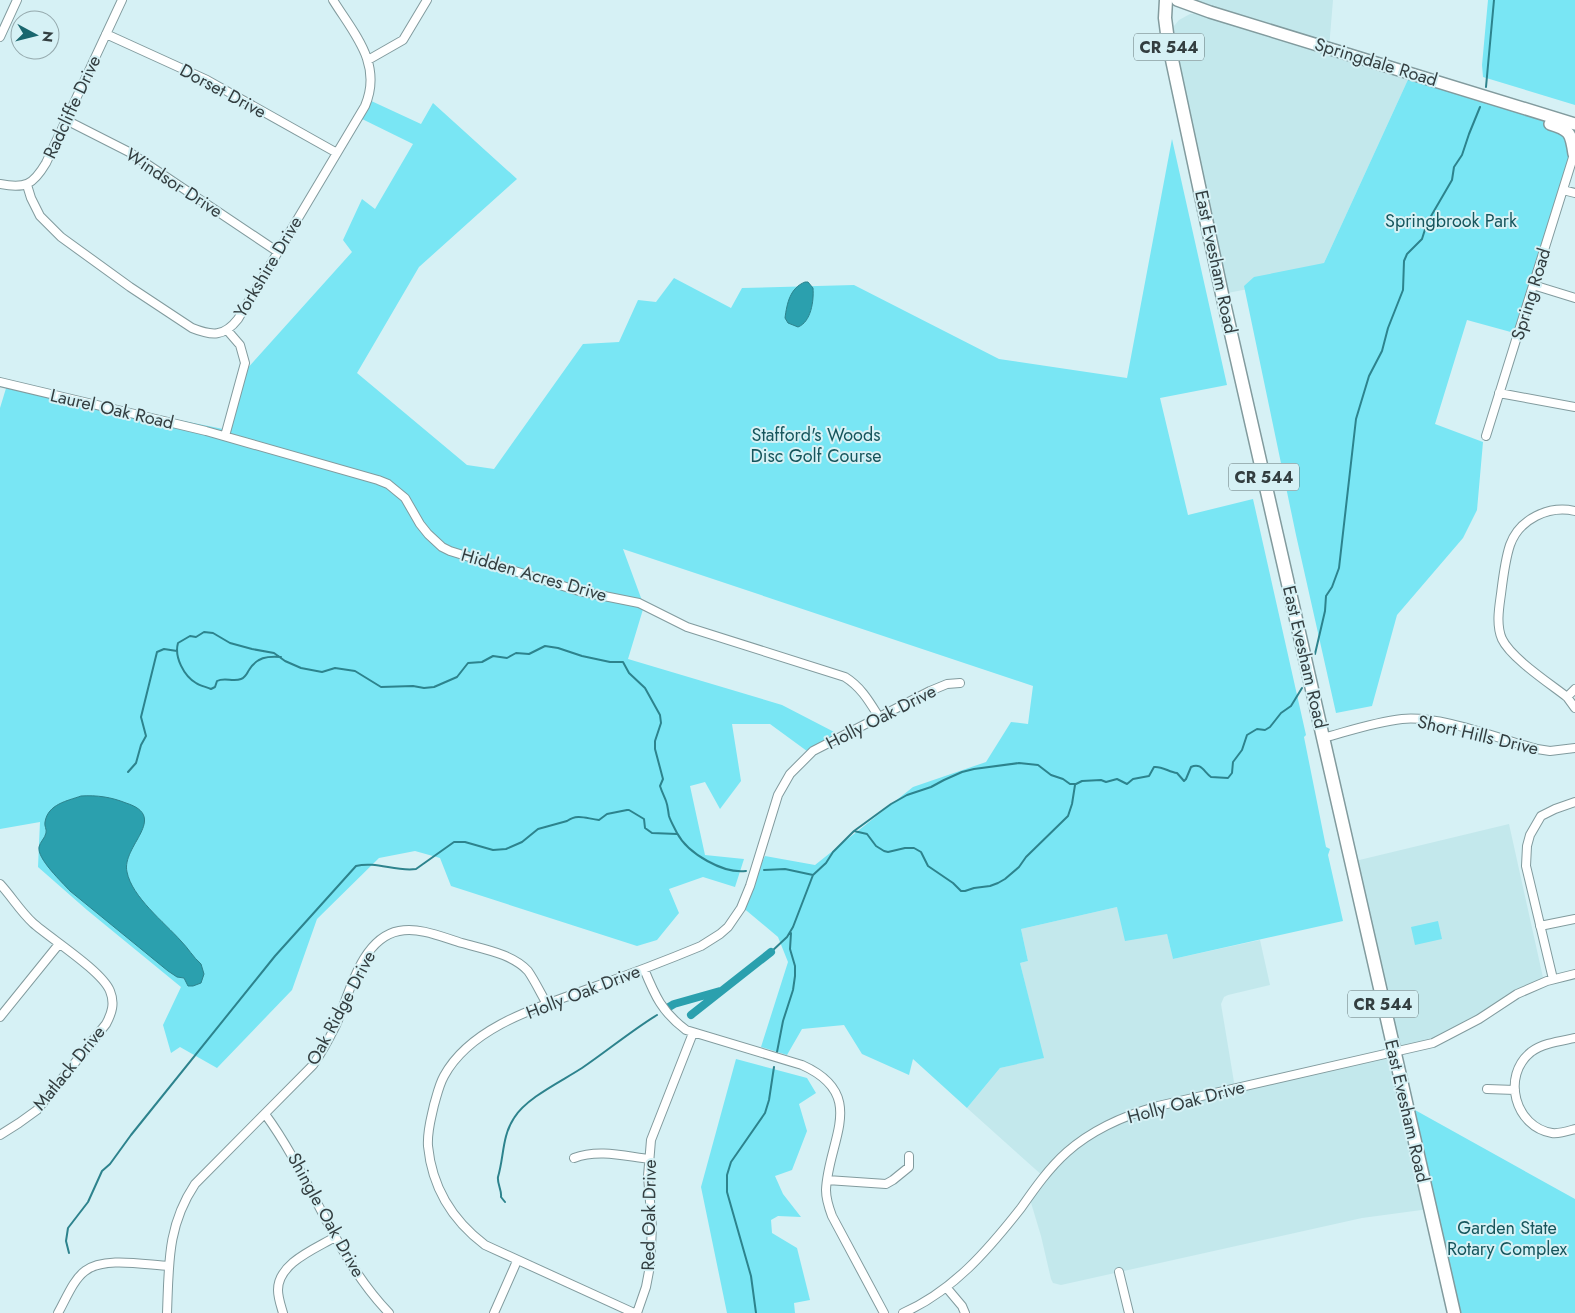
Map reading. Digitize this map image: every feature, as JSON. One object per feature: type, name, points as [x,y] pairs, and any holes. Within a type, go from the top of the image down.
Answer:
[{"type":"main road","name":"East Evesham Road","points":[[1166,0],[1165,18],[1168,41],[1222,294],[1454,1313]]},
{"type":"main road","name":"Springdale Road","points":[[1176,0],[1575,124]]},
{"type":"main road","points":[[1504,102],[1514,112],[1564,128],[1570,133],[1575,152]]},
{"type":"street","points":[[0,38],[17,0]]},
{"type":"street","name":"Radcliffe Drive","points":[[27,185],[40,174],[46,163],[122,0]]},
{"type":"street","name":"Yorkshire Drive","points":[[27,185],[40,216],[61,237],[130,287],[192,328],[215,334],[227,330],[238,320],[365,106],[370,93],[371,71],[364,49],[333,0]]},
{"type":"street","points":[[368,60],[402,40],[427,0]]},
{"type":"street","name":"Dorset Drive","points":[[106,34],[208,80],[337,153]]},
{"type":"street","name":"Windsor Drive","points":[[66,120],[129,152],[278,252]]},
{"type":"street","name":"Spring Road","points":[[1486,436],[1575,152]]},
{"type":"street","points":[[0,184],[14,187],[27,185]]},
{"type":"street","points":[[1563,190],[1575,193]]},
{"type":"street","points":[[1533,285],[1575,298]]},
{"type":"street","points":[[225,436],[244,363],[240,345],[227,330]]},
{"type":"street","name":"Laurel Oak Road","points":[[0,382],[225,436]]},
{"type":"street","points":[[1500,393],[1575,407]]},
{"type":"street","name":"Hidden Acres Drive","points":[[225,436],[388,484],[405,498],[420,524],[442,548],[579,591],[639,603],[687,627],[845,678],[856,684],[880,717]]},
{"type":"street","points":[[1575,511],[1556,510],[1540,513],[1523,525],[1514,536],[1508,550],[1498,617],[1502,639],[1510,651],[1567,697],[1575,708]]},
{"type":"street","name":"Holly Oak Drive","points":[[636,1313],[485,1245],[464,1227],[442,1198],[430,1163],[429,1126],[439,1085],[444,1074],[467,1048],[499,1024],[701,946],[714,938],[728,927],[741,908],[750,886],[778,796],[790,774],[812,751],[930,691],[947,684],[960,683]]},
{"type":"street","points":[[1567,697],[1575,689]]},
{"type":"street","name":"Short Hills Drive","points":[[1323,738],[1403,719],[1450,725],[1550,751],[1575,748]]},
{"type":"street","points":[[1553,979],[1526,866],[1527,846],[1530,835],[1541,816],[1575,802]]},
{"type":"street","name":"Matlack Drive","points":[[0,884],[22,912],[102,978],[110,990],[114,1003],[106,1024],[36,1110],[0,1135]]},
{"type":"street","points":[[1540,926],[1575,919]]},
{"type":"street","name":"Oak Ridge Drive","points":[[167,1313],[169,1266],[174,1230],[186,1198],[195,1184],[313,1065],[323,1051],[335,1026],[361,963],[376,942],[387,935],[399,931],[417,930],[504,956],[519,964],[528,972],[547,1004]]},
{"type":"street","points":[[2,1011],[59,944]]},
{"type":"street","points":[[644,968],[655,996],[663,1009],[674,1022],[686,1030],[802,1065],[813,1070],[831,1087],[840,1102],[840,1126],[827,1180],[826,1192],[832,1216],[884,1313]]},
{"type":"street","points":[[1394,1052],[1433,1043],[1448,1036],[1517,994],[1553,979],[1575,974]]},
{"type":"street","name":"Red Oak Drive","points":[[636,1313],[646,1287],[651,1256],[652,1227],[648,1176],[652,1140],[693,1033]]},
{"type":"street","points":[[1575,1038],[1539,1047],[1531,1052],[1518,1068],[1515,1076],[1518,1105],[1526,1119],[1533,1126],[1554,1133],[1575,1129]]},
{"type":"street","name":"Holly Oak Drive","points":[[903,1313],[922,1305],[967,1270],[982,1255],[1050,1169],[1068,1152],[1108,1125],[1158,1106],[1394,1052]]},
{"type":"street","points":[[1487,1090],[1515,1090]]},
{"type":"street","name":"Shingle Oak Drive","points":[[265,1114],[282,1138],[352,1267],[375,1298],[389,1313]]},
{"type":"street","points":[[574,1158],[586,1154],[600,1153],[649,1159]]},
{"type":"street","points":[[827,1180],[886,1184],[909,1167],[909,1156]]},
{"type":"street","points":[[283,1313],[278,1290],[280,1279],[284,1272],[305,1254],[335,1237]]},
{"type":"street","points":[[494,1313],[517,1261]]},
{"type":"street","points":[[58,1313],[75,1282],[85,1271],[96,1265],[120,1263],[169,1266]]},
{"type":"street","points":[[1119,1272],[1129,1313]]},
{"type":"street","points":[[946,1287],[962,1306],[965,1313]]},
{"type":"shaded area","points":[[1177,0],[1333,0],[1329,48],[1411,73],[1324,263],[1326,274],[1222,294],[1170,49],[1174,26],[1179,20],[1190,14],[1207,12]]},
{"type":"shaded area","points":[[805,282],[808,282],[813,288],[813,299],[809,316],[798,327],[788,323],[785,318],[788,302],[793,292]]},
{"type":"shaded area","points":[[81,796],[104,797],[120,801],[138,809],[144,816],[141,833],[130,852],[127,862],[127,872],[130,881],[142,900],[201,964],[204,974],[201,983],[188,986],[184,978],[177,977],[168,971],[70,891],[42,858],[39,847],[45,837],[45,823],[50,811],[59,804]]},
{"type":"shaded area","points":[[1509,824],[1544,982],[1448,1036],[1394,1053],[1429,1209],[1362,1218],[1061,1285],[1053,1283],[1029,1196],[1044,1177],[967,1108],[1000,1068],[1043,1058],[1020,963],[1028,961],[1021,929],[1117,907],[1167,934],[1173,959],[1260,940],[1270,985],[1228,995],[1224,997],[1221,1004],[1235,1088],[1393,1052],[1351,862]]},
{"type":"green space","points":[[1488,0],[1575,0],[1575,105],[1483,77],[1482,65]]},
{"type":"green space","name":"Springbrook Park","points":[[1411,73],[1575,124],[1575,151],[1518,334],[1467,320],[1435,424],[1483,442],[1477,510],[1463,538],[1397,615],[1372,706],[1336,713],[1296,535],[1244,286],[1254,277],[1324,263]]},
{"type":"green space","name":"Stafford's Woods Disc Golf Course","points":[[367,99],[421,124],[433,103],[517,179],[419,267],[357,373],[467,465],[494,469],[583,344],[619,342],[638,300],[656,302],[674,278],[731,308],[742,288],[854,285],[999,359],[1127,378],[1172,139],[1227,385],[1160,398],[1188,515],[1253,499],[1306,735],[1304,737],[1326,847],[1330,849],[1328,855],[1343,921],[1173,959],[1167,934],[1125,941],[1117,907],[1021,929],[1028,961],[1020,963],[1044,1058],[1000,1068],[967,1108],[913,1059],[909,1075],[862,1054],[844,1025],[802,1029],[787,1055],[761,1047],[788,962],[778,937],[741,906],[765,856],[815,865],[913,787],[986,762],[1011,722],[1028,724],[1033,686],[623,549],[644,606],[628,659],[782,705],[840,735],[811,754],[770,724],[732,724],[741,781],[720,809],[705,782],[690,786],[705,855],[744,859],[735,887],[703,877],[669,889],[679,913],[657,940],[637,946],[451,886],[440,858],[415,851],[379,858],[317,919],[292,990],[217,1068],[180,1047],[171,1053],[163,1025],[181,987],[38,867],[40,822],[0,829],[0,408],[7,385],[228,430],[246,370],[352,252],[343,240],[362,199],[375,209],[413,144],[358,117]]},
{"type":"green space","points":[[1438,921],[1442,939],[1415,945],[1411,927]]},
{"type":"green space","points":[[736,1059],[807,1078],[816,1093],[799,1104],[807,1131],[792,1170],[775,1176],[783,1194],[801,1217],[778,1216],[771,1220],[772,1233],[797,1248],[810,1300],[794,1303],[795,1313],[727,1313],[701,1187]]},
{"type":"green space","name":"Garden State Rotary Complex","points":[[1406,1105],[1575,1199],[1575,1313],[1454,1313]]},
{"type":"waterway","points":[[1486,87],[1494,0]]},
{"type":"waterway","points":[[1315,654],[1325,611],[1326,596],[1332,587],[1339,568],[1356,419],[1369,376],[1382,351],[1388,328],[1403,290],[1404,261],[1407,254],[1422,239],[1427,223],[1452,180],[1454,167],[1462,155],[1480,107]]},
{"type":"waterway","points":[[281,657],[276,657],[267,657],[259,660],[255,662],[243,678],[217,681],[215,687],[211,689],[198,684],[188,676],[181,666],[177,648],[178,643],[190,636],[196,637],[204,632],[213,633],[230,643],[274,653],[285,661],[301,668],[322,672],[335,668],[355,671],[381,687],[434,687],[457,677],[468,663],[482,662],[493,656],[507,658],[516,653],[529,654],[545,646],[610,662],[623,662],[629,673],[645,688],[660,715],[661,723],[655,741],[655,749],[663,779],[660,786],[677,833],[689,848],[707,861],[727,869],[746,871]]},
{"type":"waterway","points":[[128,772],[136,763],[141,745],[146,736],[141,717],[157,652],[164,649],[177,651]]},
{"type":"waterway","points":[[771,952],[787,937],[793,927],[813,875],[854,831],[891,804],[907,795],[931,787],[962,772],[1019,763],[1038,765],[1051,775],[1063,779],[1070,784],[1082,781],[1101,780],[1106,782],[1117,779],[1127,784],[1133,779],[1149,776],[1154,767],[1160,767],[1177,773],[1184,781],[1191,767],[1194,766],[1200,767],[1211,777],[1228,778],[1232,773],[1233,762],[1242,750],[1247,735],[1257,729],[1265,730],[1270,727],[1281,713],[1291,706],[1302,688]]},
{"type":"waterway","points":[[854,831],[867,834],[876,846],[884,851],[914,848],[921,852],[928,866],[953,883],[961,891],[990,886],[1005,879],[1019,867],[1026,857],[1068,816],[1075,785]]},
{"type":"waterway","points":[[69,1253],[66,1241],[68,1228],[88,1202],[102,1171],[110,1164],[131,1135],[275,956],[356,866],[371,865],[408,870],[416,869],[454,842],[465,842],[493,850],[506,849],[522,842],[538,829],[575,817],[599,820],[607,814],[627,810],[644,819],[645,828],[652,833],[677,834]]},
{"type":"waterway","points":[[764,870],[785,869],[813,875]]},
{"type":"waterway","points":[[777,1052],[795,976],[795,966],[790,949],[791,933]]},
{"type":"waterway","points":[[691,1015],[771,952]]},
{"type":"waterway","points":[[669,1007],[720,991]]},
{"type":"waterway","points":[[505,1202],[501,1197],[498,1177],[505,1139],[514,1118],[536,1097],[582,1068],[657,1015]]},
{"type":"waterway","points":[[756,1313],[751,1276],[727,1192],[727,1175],[731,1162],[765,1113],[774,1067]]}]
